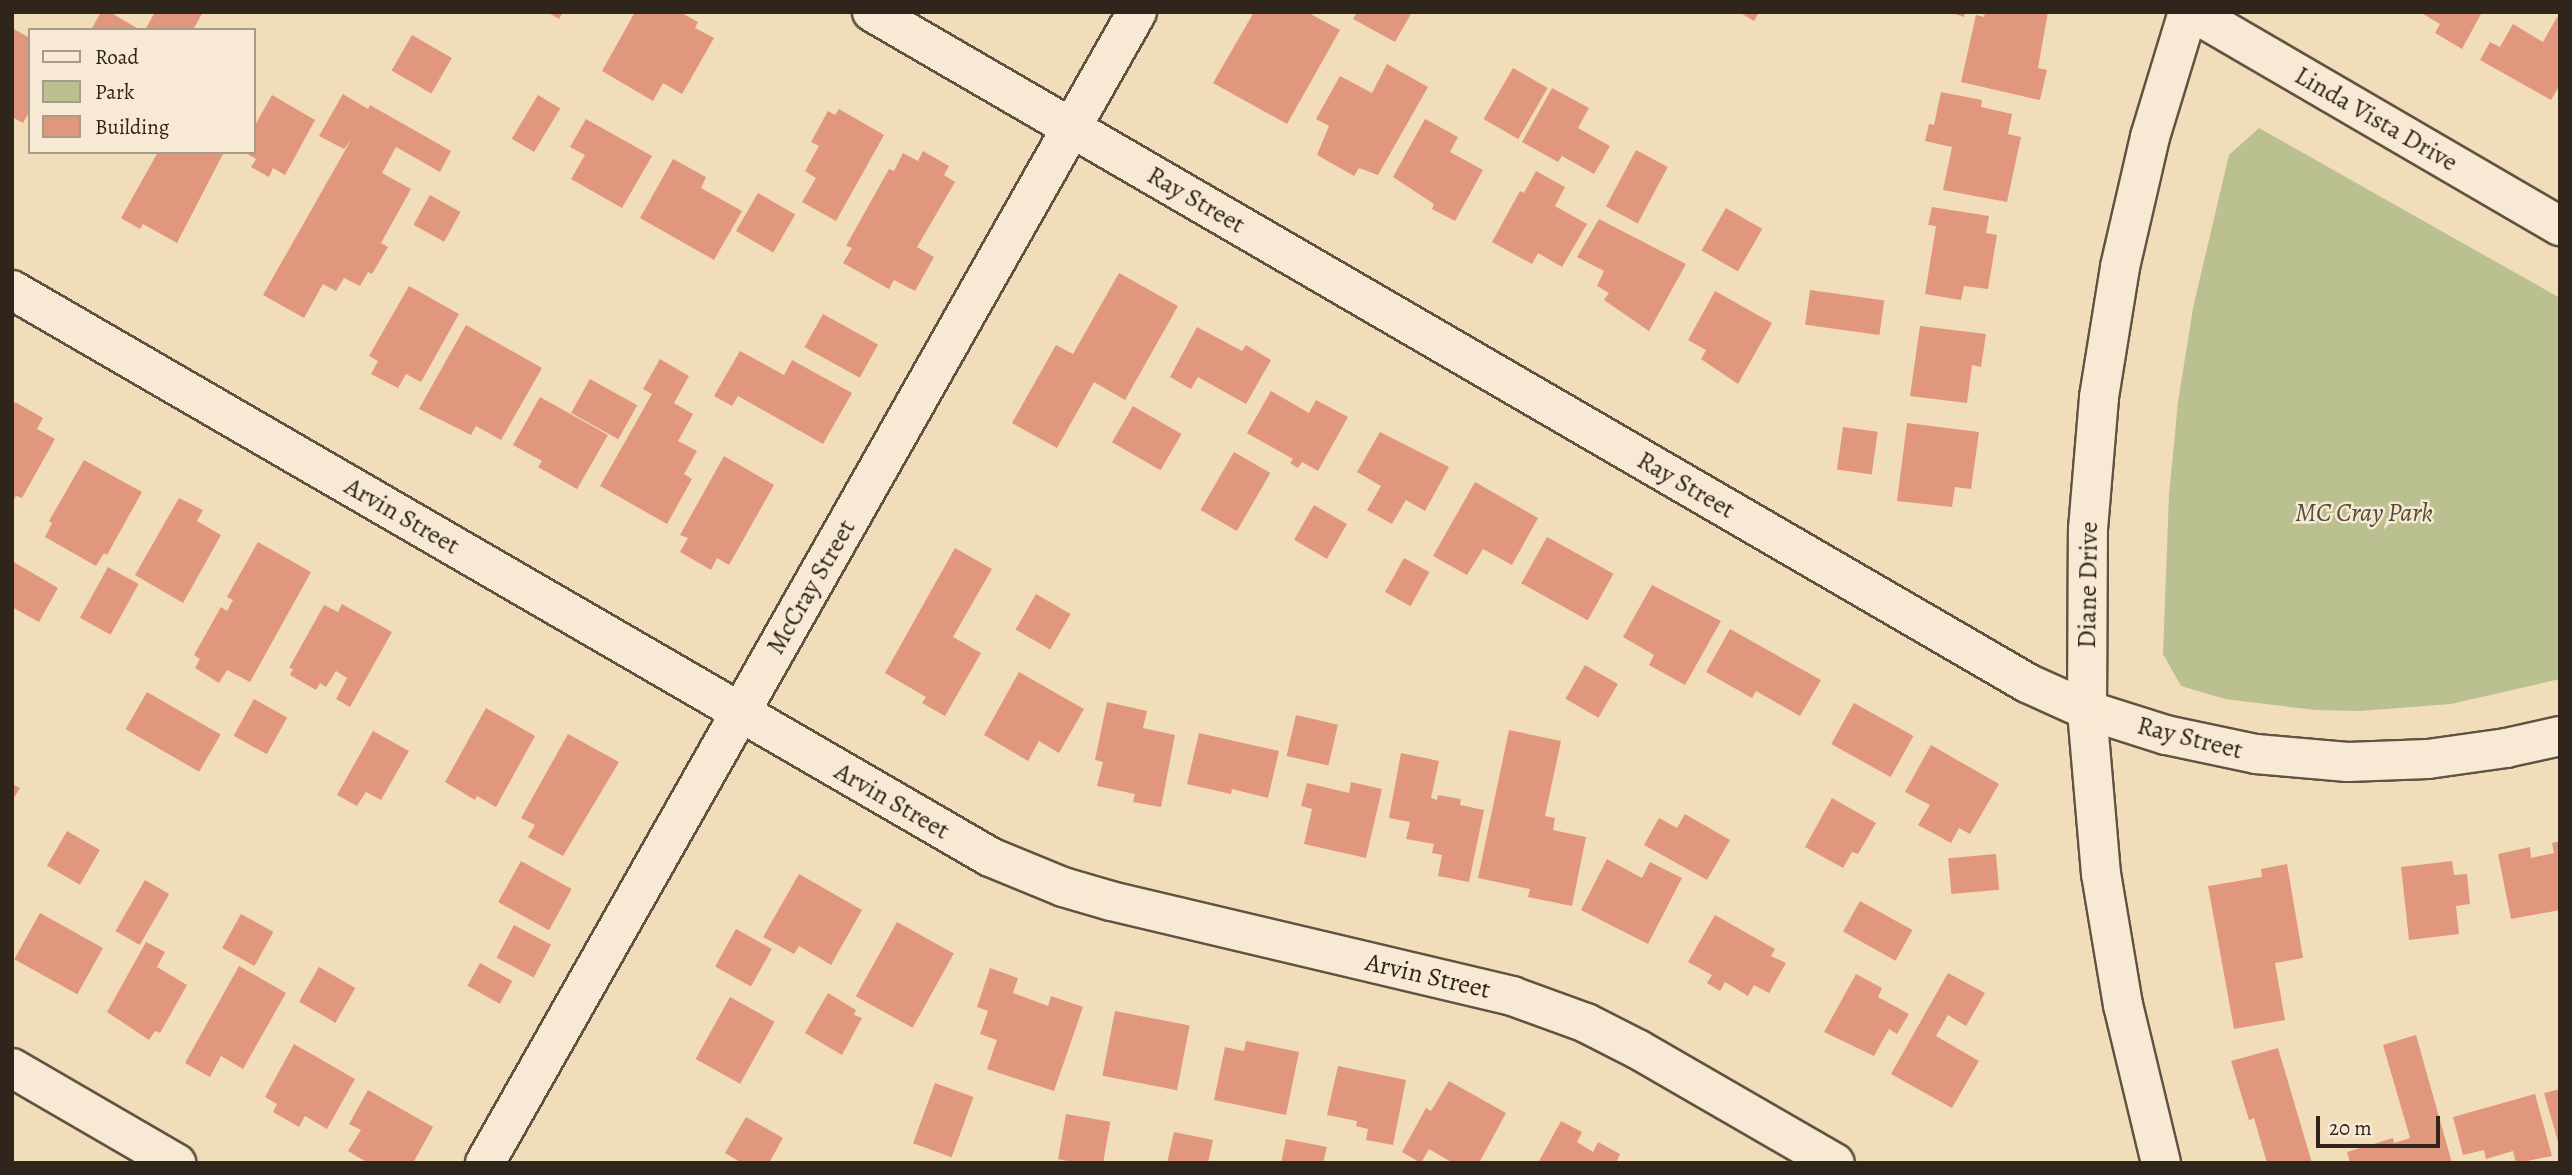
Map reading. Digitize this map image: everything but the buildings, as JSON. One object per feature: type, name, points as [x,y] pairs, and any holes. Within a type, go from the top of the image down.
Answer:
[{"type":"street","name":"Ray Street","points":[[872,12],[2027,683],[2087,710],[2166,735],[2256,754],[2348,762],[2428,759],[2506,748],[2560,736]]},
{"type":"street","name":"McCray Street","points":[[485,1163],[1137,12]]},
{"type":"street","name":"Linda Vista Drive","points":[[2190,12],[2560,226]]},
{"type":"street","name":"Diane Drive","points":[[2161,1163],[2123,1005],[2101,874],[2087,710],[2088,528],[2099,397],[2120,267],[2144,163],[2190,12]]},
{"type":"street","name":"Arvin Street","points":[[12,290],[990,858],[1063,887],[1111,901],[1512,996],[1597,1028],[1835,1163]]},
{"type":"street","points":[[12,1068],[176,1163]]},
{"type":"green space","name":"MC Cray Park","points":[[2259,128],[2560,298],[2560,679],[2451,704],[2360,711],[2315,710],[2225,699],[2181,686],[2163,654],[2169,495],[2178,402],[2193,308],[2229,155]]}]
